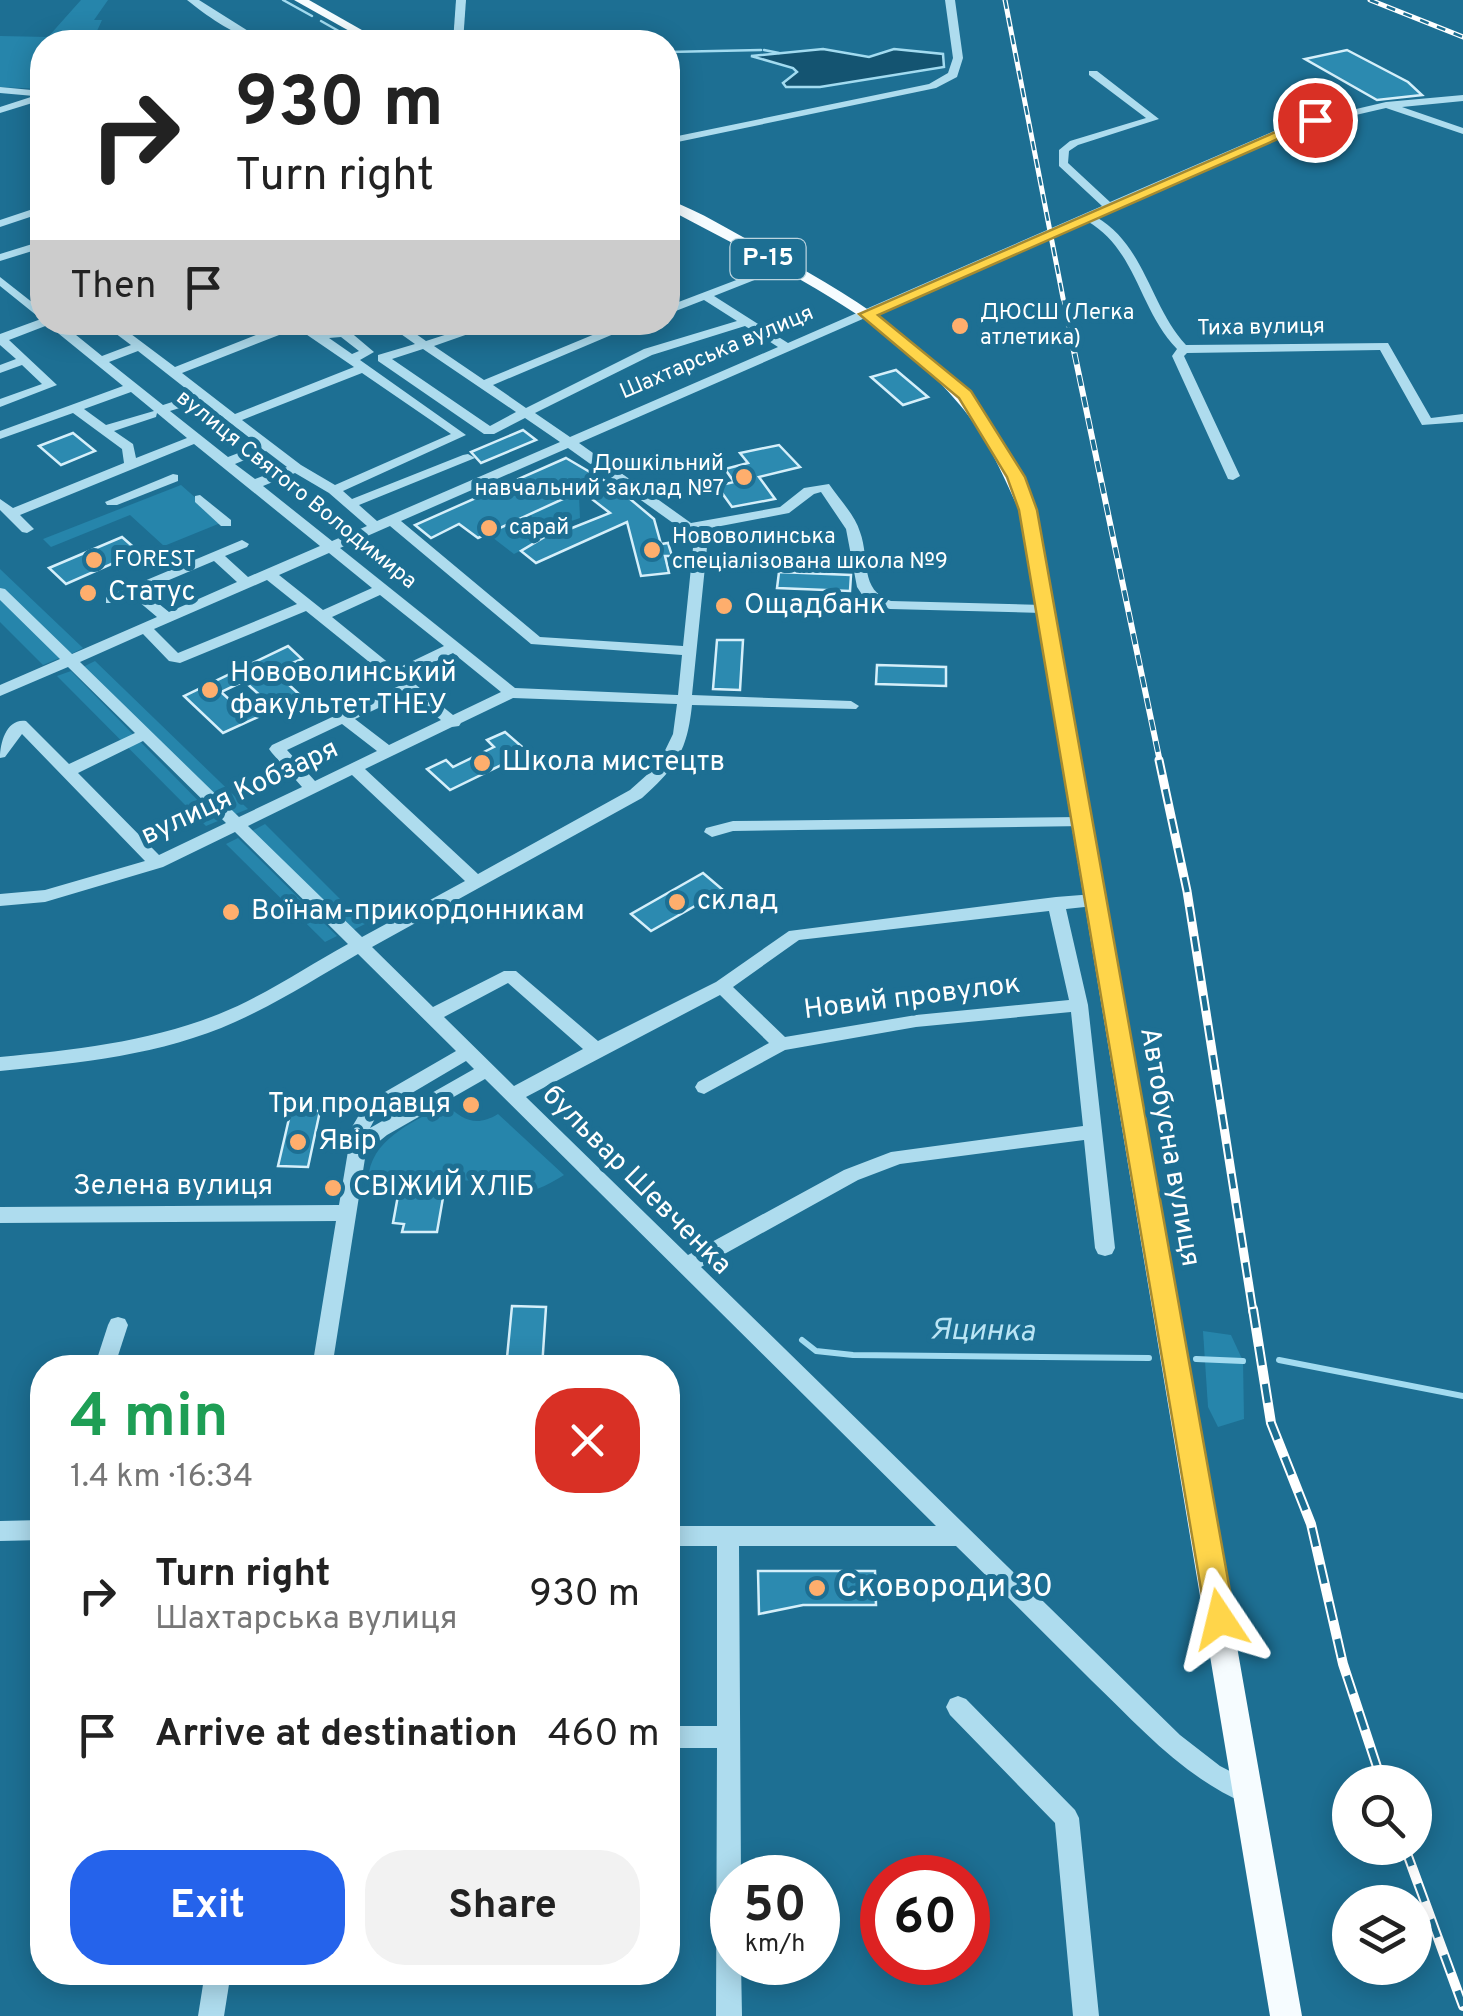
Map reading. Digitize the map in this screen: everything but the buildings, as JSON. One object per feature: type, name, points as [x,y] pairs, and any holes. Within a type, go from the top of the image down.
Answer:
[{"type":"main road","points":[[304,1],[356,30]]},
{"type":"main road","name":"Р-15","points":[[680,211],[867,314]]},
{"type":"main road","name":"Автобусна вулиця","points":[[867,314],[932,363],[965,395],[990,430],[1028,510],[1286,2016]]},
{"type":"street","points":[[192,0],[240,30]]},
{"type":"street","points":[[459,30],[461,0]]},
{"type":"street","points":[[680,138],[932,86],[953,75],[958,58],[950,0]]},
{"type":"street","points":[[1093,73],[1154,119],[1074,142],[1064,150],[1063,164],[1108,206]]},
{"type":"street","points":[[0,90],[30,94]]},
{"type":"street","name":"Шахтарська вулиця","points":[[0,691],[1292,126],[1386,105],[1463,98]]},
{"type":"street","points":[[0,110],[30,100]]},
{"type":"street","points":[[1386,105],[1463,132]]},
{"type":"street","points":[[0,224],[30,214]]},
{"type":"street","name":"Тиха вулиця","points":[[1087,216],[1102,224],[1130,256],[1162,325],[1183,349],[1384,346],[1427,422],[1463,418]]},
{"type":"street","points":[[0,258],[30,248]]},
{"type":"street","points":[[680,305],[781,266]]},
{"type":"street","name":"вулиця Святого Володимира","points":[[0,280],[30,307]]},
{"type":"street","points":[[705,296],[786,347]]},
{"type":"street","points":[[455,335],[382,358],[489,431],[582,388],[584,380],[648,352],[746,322]]},
{"type":"street","points":[[0,403],[50,385],[0,338],[30,327]]},
{"type":"street","name":"вулиця Святого Володимира","points":[[65,335],[132,387],[156,412],[197,438],[512,693]]},
{"type":"street","points":[[125,335],[296,468],[334,490],[376,527]]},
{"type":"street","points":[[174,372],[268,335]]},
{"type":"street","points":[[316,335],[460,435],[334,490]]},
{"type":"street","points":[[0,1064],[74,1057],[188,1034],[230,1017],[636,794],[665,768],[682,734],[687,650],[702,552],[700,536],[693,527],[409,335]]},
{"type":"street","points":[[485,384],[604,335]]},
{"type":"street","points":[[100,360],[139,346]]},
{"type":"street","points":[[1183,349],[1178,356],[1234,476]]},
{"type":"street","points":[[0,369],[24,360]]},
{"type":"street","points":[[233,419],[357,364]]},
{"type":"street","points":[[0,434],[132,387]]},
{"type":"street","points":[[105,430],[204,396]]},
{"type":"street","points":[[74,408],[128,447],[126,467],[146,489]]},
{"type":"street","points":[[27,529],[5,508],[197,438]]},
{"type":"street","points":[[445,442],[494,476]]},
{"type":"street","points":[[225,462],[268,446]]},
{"type":"street","points":[[348,505],[468,458]]},
{"type":"street","points":[[252,485],[296,468]]},
{"type":"street","points":[[112,502],[173,478]]},
{"type":"street","points":[[693,527],[784,510],[809,491],[824,487],[853,528],[864,587],[872,599],[890,604],[1044,609]]},
{"type":"street","points":[[200,499],[226,523]]},
{"type":"street","points":[[392,520],[536,641],[687,650]]},
{"type":"street","points":[[112,600],[242,544]]},
{"type":"street","points":[[217,556],[246,582]]},
{"type":"street","points":[[268,574],[454,723]]},
{"type":"street","points":[[322,616],[381,589]]},
{"type":"street","points":[[134,590],[166,618]]},
{"type":"street","name":"бульвар Шевченка","points":[[0,592],[357,945],[486,1070],[517,1093],[684,1267],[1172,1742],[1212,1774],[1247,1792]]},
{"type":"street","points":[[144,627],[174,658],[180,658],[307,605]]},
{"type":"street","points":[[395,675],[454,647]]},
{"type":"street","points":[[312,789],[276,749],[408,688]]},
{"type":"street","name":"вулиця Кобзаря","points":[[0,900],[45,896],[157,863],[512,693],[851,706]]},
{"type":"street","points":[[344,718],[390,753]]},
{"type":"street","points":[[0,753],[5,732],[21,724],[157,863]]},
{"type":"street","points":[[68,771],[146,734]]},
{"type":"street","points":[[356,770],[474,880]]},
{"type":"street","points":[[712,832],[733,826],[1080,822]]},
{"type":"street","points":[[517,1093],[722,986],[795,935],[1094,900]]},
{"type":"street","points":[[1056,904],[1079,1005],[1106,1248]]},
{"type":"street","points":[[432,1016],[510,975],[596,1050]]},
{"type":"street","points":[[722,986],[781,1044]]},
{"type":"street","name":"Новий провулок","points":[[704,1087],[781,1044],[916,1021],[1079,1005]]},
{"type":"street","points":[[324,1355],[361,1127],[372,1108],[468,1052]]},
{"type":"street","points":[[357,1149],[380,1130],[486,1070]]},
{"type":"street","points":[[684,1267],[850,1174],[898,1157],[1093,1132]]},
{"type":"street","name":"Зелена вулиця","points":[[0,1215],[346,1213]]},
{"type":"street","points":[[108,1355],[118,1325]]},
{"type":"street","points":[[0,1531],[30,1530]]},
{"type":"street","points":[[680,1536],[958,1536]]},
{"type":"street","points":[[728,1537],[729,2016]]},
{"type":"street","points":[[958,1707],[1067,1818],[1086,2016]]},
{"type":"street","points":[[680,1738],[729,1737]]},
{"type":"street","points":[[210,2016],[216,1985]]},
{"type":"shaded area","points":[[81,0],[108,0],[94,20],[102,20],[97,30],[54,30]]},
{"type":"shaded area","points":[[0,36],[30,37],[30,88],[0,87]]},
{"type":"shaded area","points":[[823,49],[869,57],[894,49],[943,54],[944,67],[820,87],[786,87],[783,83],[797,72],[793,68],[751,56]]},
{"type":"shaded area","points":[[181,485],[223,522],[164,546],[130,515],[51,547],[43,539]]},
{"type":"shaded area","points":[[579,496],[580,518],[546,530],[532,518],[531,514],[565,498]]},
{"type":"shaded area","points":[[512,512],[538,530],[533,533],[542,540],[514,554],[488,534],[508,524]]},
{"type":"shaded area","points":[[0,569],[83,648],[69,655],[0,589]]},
{"type":"shaded area","points":[[0,599],[62,657],[43,665],[0,622]]},
{"type":"shaded area","points":[[95,661],[248,809],[233,815],[83,667]]},
{"type":"shaded area","points":[[71,671],[218,821],[206,826],[57,676]]},
{"type":"shaded area","points":[[265,824],[365,924],[349,932],[252,831]]},
{"type":"shaded area","points":[[238,838],[337,936],[325,942],[226,844]]},
{"type":"shaded area","points":[[446,1104],[471,1120],[498,1114],[564,1175],[535,1190],[503,1196],[504,1182],[378,1177],[369,1172],[373,1159],[389,1139]]},
{"type":"shaded area","points":[[1203,1331],[1231,1335],[1243,1361],[1244,1419],[1218,1427],[1208,1407]]},
{"type":"waterway","points":[[283,0],[312,16]]},
{"type":"waterway","points":[[321,21],[337,30]]},
{"type":"waterway","points":[[680,52],[761,50]]},
{"type":"waterway","points":[[764,50],[779,53]]},
{"type":"waterway","name":"Яцинка","points":[[802,1340],[816,1351],[853,1355],[1149,1358]]},
{"type":"waterway","name":"Яцинка","points":[[1196,1359],[1243,1361]]},
{"type":"waterway","name":"Яцинка","points":[[1279,1360],[1463,1396]]},
{"type":"railway","points":[[1005,0],[1070,334]]},
{"type":"railway","points":[[1370,0],[1463,37]]},
{"type":"railway","points":[[1070,332],[1160,762]]},
{"type":"railway","points":[[1159,760],[1187,891],[1253,1312]]},
{"type":"railway","points":[[1253,1309],[1271,1423],[1311,1524],[1343,1664],[1376,1765]]},
{"type":"railway","points":[[1411,1865],[1463,2006]]},
{"type":"place","name":"ДЮСШ (Легка атлетика)","points":[[960,326]]},
{"type":"place","name":"Дошкільний навчальний заклад №7","points":[[744,477]]},
{"type":"place","name":"сарай","points":[[489,528]]},
{"type":"place","name":"Нововолинська спеціалізована школа №9","points":[[652,550]]},
{"type":"place","name":"FOREST","points":[[94,560]]},
{"type":"place","name":"Статус","points":[[88,593]]},
{"type":"place","name":"Ощадбанк","points":[[724,606]]},
{"type":"place","name":"Нововолинський факультет ТНЕУ","points":[[210,690]]},
{"type":"place","name":"Школа мистецтв","points":[[482,763]]},
{"type":"place","name":"склад","points":[[677,902]]},
{"type":"place","name":"Воїнам-прикордонникам","points":[[231,912]]},
{"type":"place","name":"Три продавця","points":[[471,1105]]},
{"type":"place","name":"Явір","points":[[298,1142]]},
{"type":"place","name":"СВІЖИЙ ХЛІБ","points":[[333,1188]]},
{"type":"place","name":"Сковороди 30","points":[[817,1588]]},
{"type":"route","points":[[1220,1619],[1028,510],[1016,477],[965,395],[932,363],[867,314],[1292,126],[1315,120]]}]
